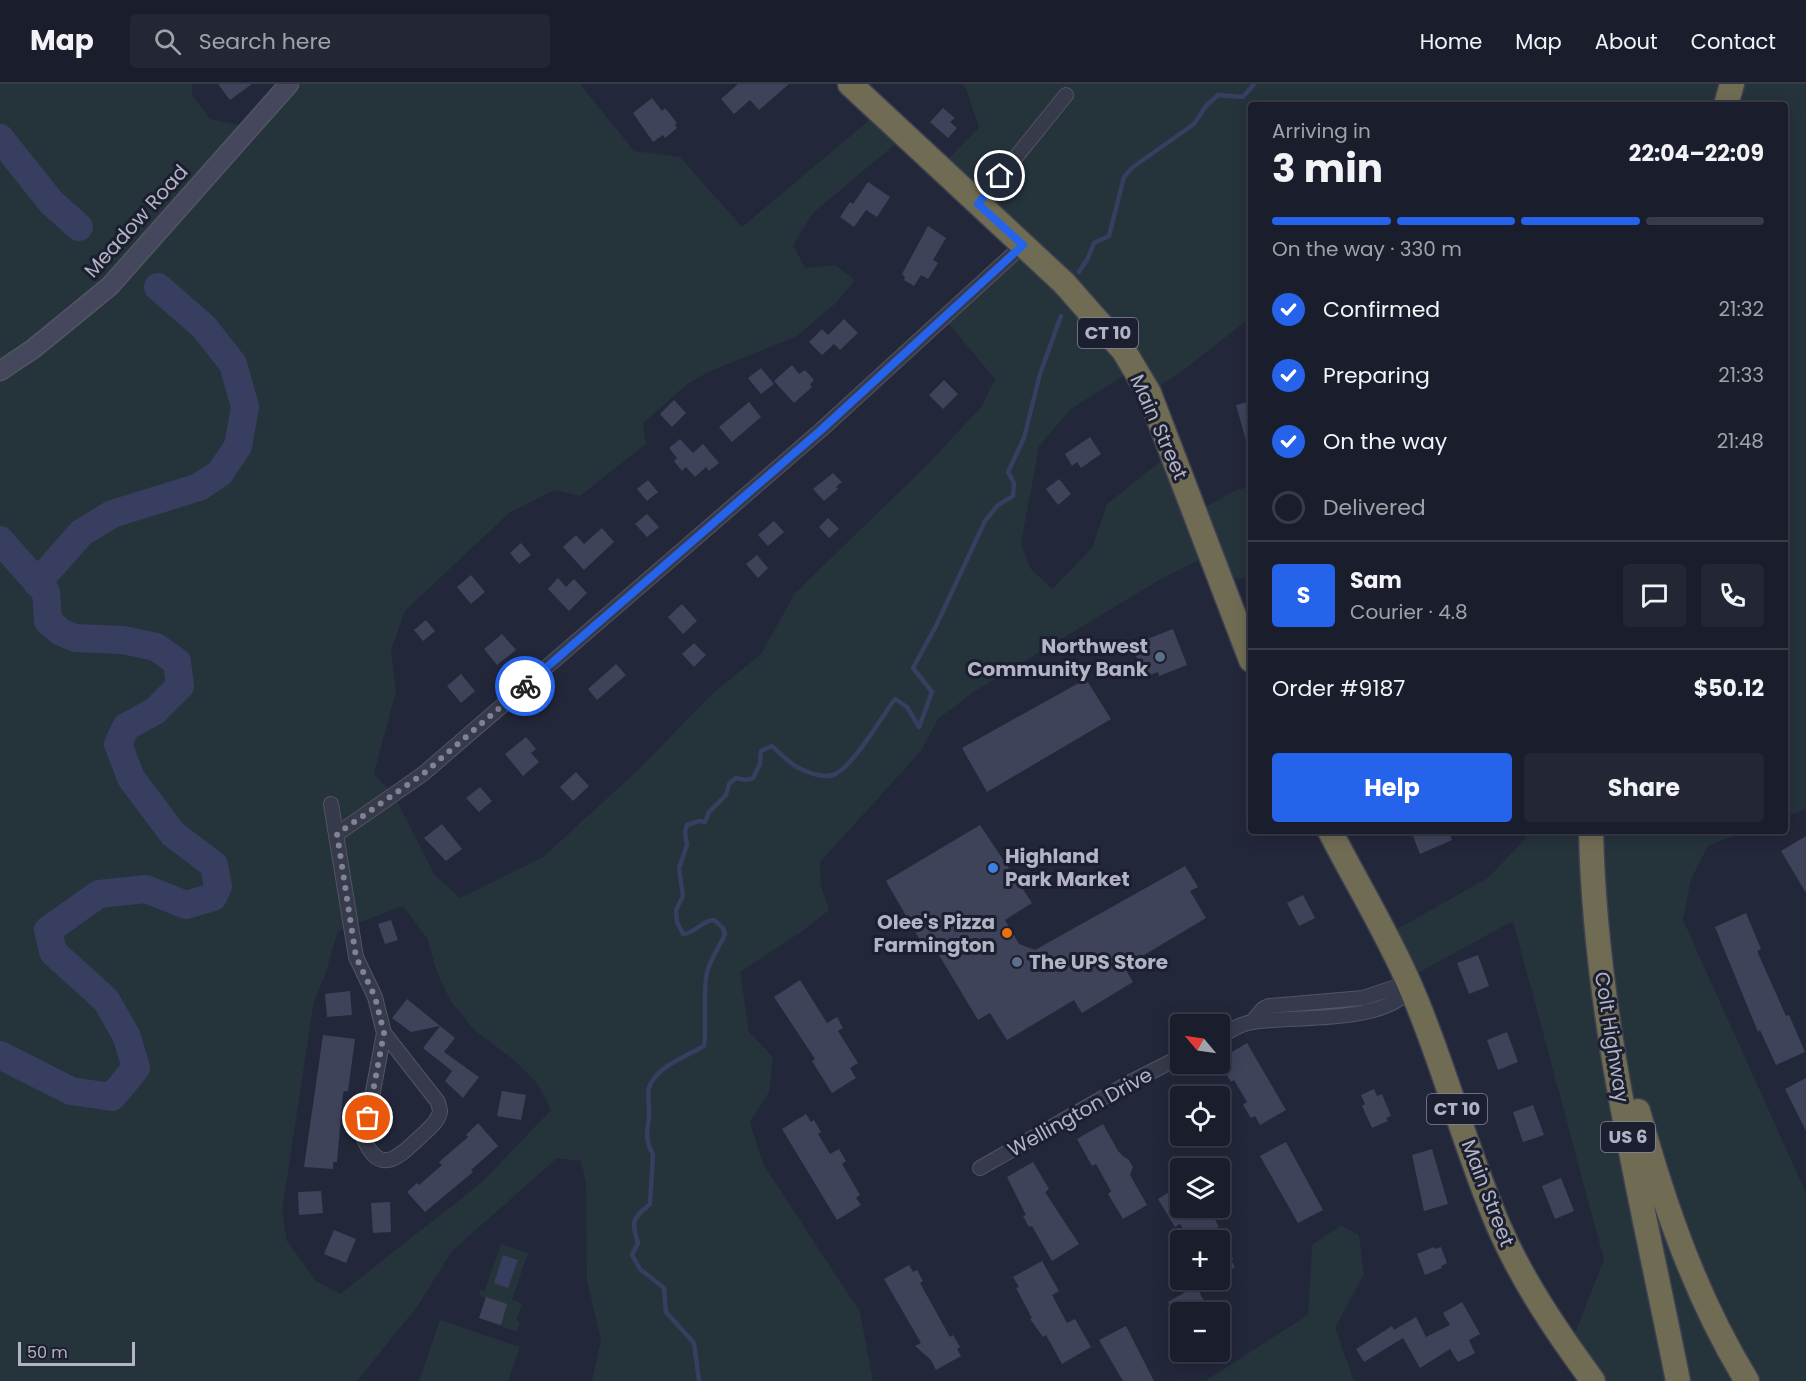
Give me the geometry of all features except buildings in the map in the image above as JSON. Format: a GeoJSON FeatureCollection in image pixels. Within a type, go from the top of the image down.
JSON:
{"type":"FeatureCollection","features":[{"type":"Feature","properties":{"kind":"highway","name":"Main Street"},"geometry":{"type":"LineString","coordinates":[[849,84],[1090,310],[1124,351],[1149,393],[1248,652]]}},
{"type":"Feature","properties":{"kind":"highway"},"geometry":{"type":"LineString","coordinates":[[1727,102],[1732,84]]}},
{"type":"Feature","properties":{"kind":"highway","name":"Main Street"},"geometry":{"type":"LineString","coordinates":[[1332,834],[1386,933],[1411,988],[1445,1074],[1499,1227],[1540,1306],[1593,1381]]}},
{"type":"Feature","properties":{"kind":"highway","name":"Colt Highway"},"geometry":{"type":"LineString","coordinates":[[1591,834],[1594,891],[1609,1035],[1678,1381]]}},
{"type":"Feature","properties":{"kind":"highway"},"geometry":{"type":"LineString","coordinates":[[1594,891],[1627,1065],[1660,1188],[1698,1285],[1722,1336],[1747,1381]]}},
{"type":"Feature","properties":{"kind":"street","name":"Meadow Road"},"geometry":{"type":"LineString","coordinates":[[0,371],[33,349],[111,286],[289,84]]}},
{"type":"Feature","properties":{"kind":"street"},"geometry":{"type":"LineString","coordinates":[[978,204],[1066,95]]}},
{"type":"Feature","properties":{"kind":"street"},"geometry":{"type":"LineString","coordinates":[[337,834],[441,759],[812,438],[1023,245]]}},
{"type":"Feature","properties":{"kind":"street"},"geometry":{"type":"LineString","coordinates":[[331,804],[356,957],[375,997],[384,1033],[364,1139],[369,1151],[377,1158],[389,1160],[400,1157],[435,1122],[440,1112],[438,1102],[427,1086],[384,1033]]}},
{"type":"Feature","properties":{"kind":"street"},"geometry":{"type":"LineString","coordinates":[[1230,1032],[1252,1022],[1342,1015],[1393,1004],[1404,997],[1411,988]]}},
{"type":"Feature","properties":{"kind":"street","name":"Wellington Drive"},"geometry":{"type":"LineString","coordinates":[[980,1168],[1170,1062]]}},
{"type":"Feature","properties":{"kind":"shaded area"},"geometry":{"type":"Polygon","coordinates":[[[0,84],[192,84],[192,95],[210,119],[251,127],[289,84],[580,84],[634,151],[680,157],[742,227],[879,112],[905,136],[813,213],[793,245],[805,268],[836,265],[855,280],[836,303],[797,336],[708,372],[686,385],[643,423],[646,444],[580,496],[554,490],[509,513],[405,611],[391,650],[396,691],[374,774],[394,795],[434,874],[460,898],[543,857],[638,770],[712,694],[761,654],[795,593],[927,465],[982,406],[995,379],[943,317],[1022,245],[939,168],[979,128],[966,89],[962,84],[1806,84],[1806,809],[1788,816],[1788,102],[1248,102],[1248,319],[1185,369],[1149,393],[1134,369],[1071,409],[1039,446],[1021,544],[1031,569],[1052,589],[1092,548],[1107,504],[1172,452],[1196,513],[1234,491],[1248,487],[1248,578],[1219,579],[1199,560],[1161,579],[972,693],[938,719],[921,751],[820,862],[821,886],[829,910],[804,930],[740,972],[749,1032],[773,1057],[769,1092],[750,1122],[763,1164],[860,1312],[873,1381],[592,1381],[601,1340],[587,1280],[586,1183],[581,1161],[557,1158],[452,1251],[419,1304],[357,1381],[0,1381],[0,84]],[[403,906],[338,931],[325,975],[314,1001],[282,1211],[287,1241],[316,1281],[340,1294],[482,1182],[551,1110],[537,1083],[513,1059],[475,1031],[450,1000],[437,972],[427,938],[403,906]]]}},
{"type":"Feature","properties":{"kind":"shaded area"},"geometry":{"type":"Polygon","coordinates":[[[1526,834],[1739,834],[1708,846],[1691,879],[1683,920],[1806,1193],[1806,1381],[1593,1381],[1569,1348],[1604,1260],[1513,921],[1407,979],[1387,935],[1489,877],[1525,839],[1526,834]]]}},
{"type":"Feature","properties":{"kind":"shaded area"},"geometry":{"type":"Polygon","coordinates":[[[1341,1225],[1359,1235],[1364,1274],[1335,1328],[1354,1381],[1205,1381],[1308,1315],[1312,1245],[1341,1225]]]}},
{"type":"Feature","properties":{"kind":"shaded area"},"geometry":{"type":"Polygon","coordinates":[[[501,1244],[528,1253],[512,1300],[522,1304],[516,1320],[520,1322],[517,1332],[479,1318],[486,1298],[479,1295],[480,1290],[484,1292],[501,1244]]]}},
{"type":"Feature","properties":{"kind":"shaded area"},"geometry":{"type":"Polygon","coordinates":[[[440,1320],[520,1347],[508,1381],[419,1381],[440,1320]]]}},
{"type":"Feature","properties":{"kind":"water"},"geometry":{"type":"Polygon","coordinates":[[[503,1255],[518,1260],[508,1288],[494,1283],[503,1255]]]}},
{"type":"Feature","properties":{"kind":"waterway"},"geometry":{"type":"LineString","coordinates":[[1079,272],[1094,243],[1109,236],[1124,177],[1133,167],[1194,124],[1206,106],[1218,95],[1243,97],[1254,84]]}},
{"type":"Feature","properties":{"kind":"waterway"},"geometry":{"type":"LineString","coordinates":[[0,138],[51,202],[79,227]]}},
{"type":"Feature","properties":{"kind":"waterway"},"geometry":{"type":"LineString","coordinates":[[37,583],[81,533],[112,514],[199,487],[220,473],[238,446],[245,407],[233,364],[204,327],[158,287]]}},
{"type":"Feature","properties":{"kind":"waterway"},"geometry":{"type":"LineString","coordinates":[[699,1381],[694,1343],[666,1312],[664,1288],[640,1269],[632,1255],[638,1243],[634,1230],[636,1217],[650,1204],[653,1154],[647,1136],[649,1088],[653,1080],[665,1068],[704,1046],[706,976],[725,934],[723,928],[714,920],[683,934],[677,922],[676,910],[683,896],[679,868],[687,845],[685,832],[687,825],[699,821],[705,822],[709,812],[726,795],[729,784],[736,778],[746,780],[753,778],[760,764],[761,751],[772,746],[790,763],[801,769],[829,776],[841,771],[849,763],[895,699],[907,707],[919,727],[932,692],[913,668],[936,626],[985,521],[998,505],[1013,496],[1014,483],[1008,472],[1024,438],[1040,374],[1061,316]]}},
{"type":"Feature","properties":{"kind":"waterway"},"geometry":{"type":"LineString","coordinates":[[0,540],[46,592],[48,621],[61,632],[75,638],[123,640],[156,647],[177,662],[180,686],[155,711],[126,727],[118,744],[131,778],[173,834],[214,865],[218,886],[213,897],[186,905],[146,889],[99,894],[48,930],[53,952],[106,1000],[127,1037],[136,1068],[112,1097],[71,1091],[0,1055]]}},
{"type":"Feature","properties":{"kind":"way so far"},"geometry":{"type":"LineString","coordinates":[[368,1118],[384,1033],[375,997],[356,957],[337,834],[423,774],[525,686]]}},
{"type":"Feature","properties":{"kind":"place","name":"Northwest Community Bank"},"geometry":{"type":"Point","coordinates":[1160,657]}},
{"type":"Feature","properties":{"kind":"place","name":"Highland Park Market"},"geometry":{"type":"Point","coordinates":[993,868]}},
{"type":"Feature","properties":{"kind":"place","name":"Olee's Pizza Farmington"},"geometry":{"type":"Point","coordinates":[1007,933]}},
{"type":"Feature","properties":{"kind":"place","name":"The UPS Store"},"geometry":{"type":"Point","coordinates":[1017,962]}},
{"type":"Feature","properties":{"kind":"route"},"geometry":{"type":"LineString","coordinates":[[525,686],[821,430],[1023,245],[978,204],[1000,176]]}}]}
